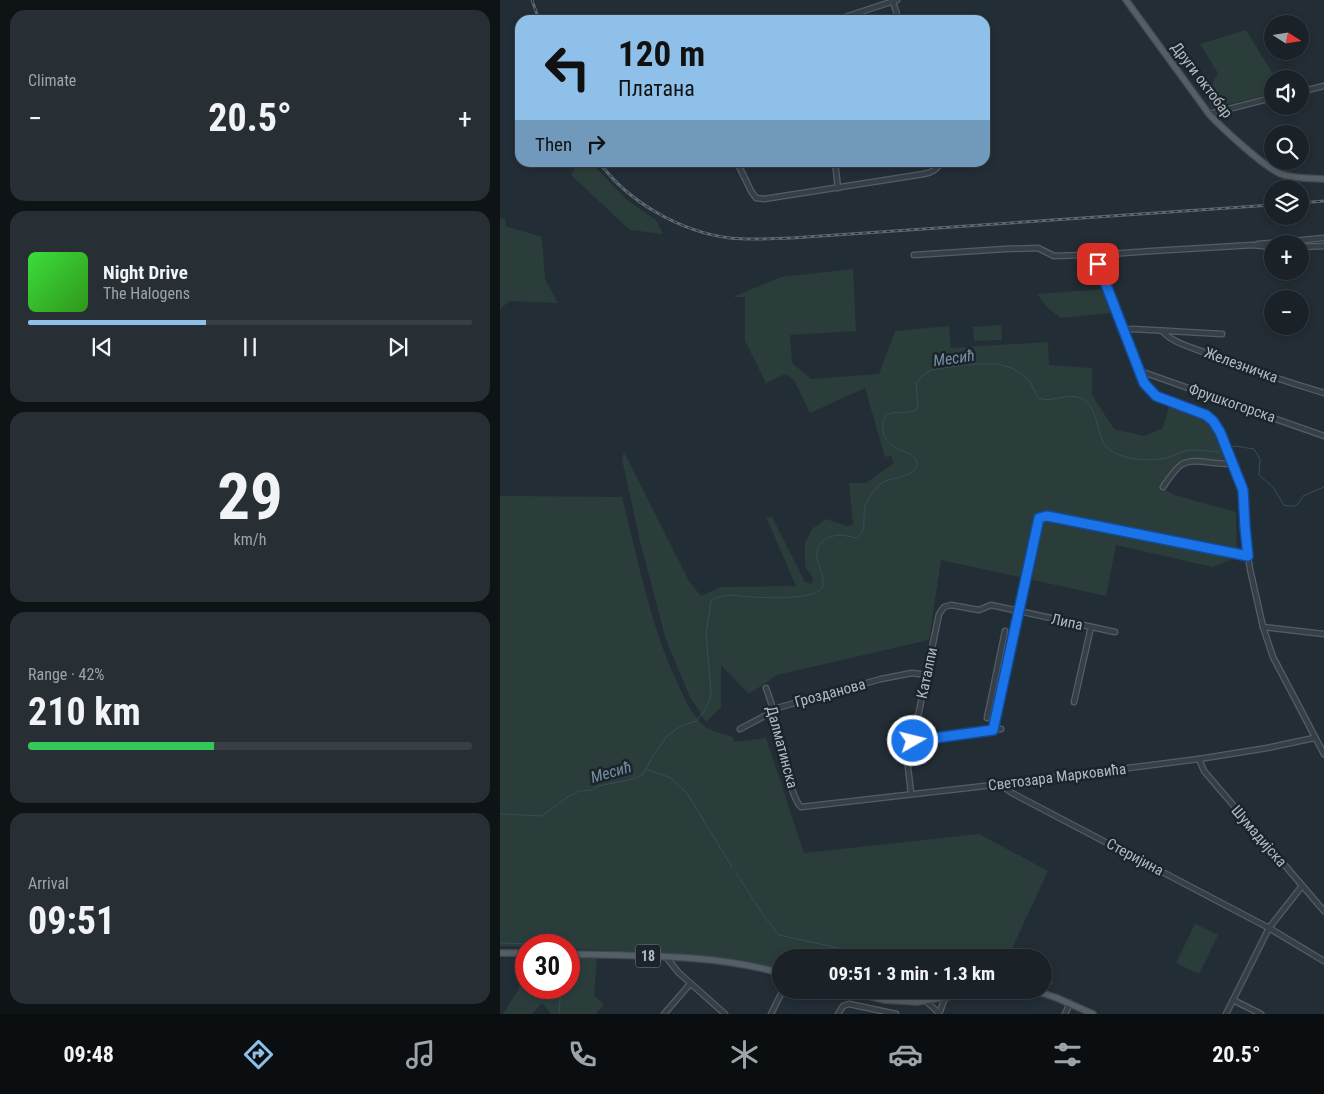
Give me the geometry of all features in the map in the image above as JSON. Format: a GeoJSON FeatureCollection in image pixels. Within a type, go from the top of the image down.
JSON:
{"type":"FeatureCollection","features":[{"type":"Feature","properties":{"kind":"main road","name":"Други октобар"},"geometry":{"type":"LineString","coordinates":[[1126,0],[1219,125],[1273,170],[1289,176],[1324,179]]}},
{"type":"Feature","properties":{"kind":"main road"},"geometry":{"type":"LineString","coordinates":[[500,952],[515,953]]}},
{"type":"Feature","properties":{"kind":"main road","name":"18"},"geometry":{"type":"LineString","coordinates":[[580,954],[716,960],[772,971]]}},
{"type":"Feature","properties":{"kind":"main road"},"geometry":{"type":"LineString","coordinates":[[1052,997],[1093,1014]]}},
{"type":"Feature","properties":{"kind":"main road"},"geometry":{"type":"LineString","coordinates":[[881,999],[927,1002],[940,999]]}},
{"type":"Feature","properties":{"kind":"street"},"geometry":{"type":"LineString","coordinates":[[852,15],[895,1],[898,15]]}},
{"type":"Feature","properties":{"kind":"street"},"geometry":{"type":"LineString","coordinates":[[1309,90],[1324,86]]}},
{"type":"Feature","properties":{"kind":"street"},"geometry":{"type":"LineString","coordinates":[[1209,114],[1264,100]]}},
{"type":"Feature","properties":{"kind":"street"},"geometry":{"type":"LineString","coordinates":[[739,167],[756,198],[764,199],[934,172],[939,167]]}},
{"type":"Feature","properties":{"kind":"street"},"geometry":{"type":"LineString","coordinates":[[836,167],[838,188]]}},
{"type":"Feature","properties":{"kind":"street"},"geometry":{"type":"LineString","coordinates":[[1309,239],[1324,238]]}},
{"type":"Feature","properties":{"kind":"street"},"geometry":{"type":"LineString","coordinates":[[914,256],[1005,248],[1038,248],[1054,256],[1083,255],[1100,257],[1110,254],[1264,244]]}},
{"type":"Feature","properties":{"kind":"street"},"geometry":{"type":"LineString","coordinates":[[1253,245],[1264,246]]}},
{"type":"Feature","properties":{"kind":"street"},"geometry":{"type":"LineString","coordinates":[[1309,247],[1324,246]]}},
{"type":"Feature","properties":{"kind":"street"},"geometry":{"type":"LineString","coordinates":[[1100,257],[1099,268],[1144,383],[1156,396],[1206,415],[1213,421],[1225,441],[1243,490],[1248,556],[1263,627],[1272,657],[1324,754]]}},
{"type":"Feature","properties":{"kind":"street"},"geometry":{"type":"LineString","coordinates":[[1124,330],[1222,334]]}},
{"type":"Feature","properties":{"kind":"street","name":"Железничка"},"geometry":{"type":"LineString","coordinates":[[1162,331],[1167,336],[1184,344],[1260,374],[1324,393]]}},
{"type":"Feature","properties":{"kind":"street","name":"Фрушкогорска"},"geometry":{"type":"LineString","coordinates":[[1140,371],[1324,436]]}},
{"type":"Feature","properties":{"kind":"street"},"geometry":{"type":"LineString","coordinates":[[1163,487],[1181,465],[1203,462],[1221,465],[1234,463]]}},
{"type":"Feature","properties":{"kind":"street"},"geometry":{"type":"LineString","coordinates":[[993,730],[1039,518],[1047,516],[1248,556]]}},
{"type":"Feature","properties":{"kind":"street","name":"Липа"},"geometry":{"type":"LineString","coordinates":[[942,609],[951,605],[979,610],[989,605],[1115,632]]}},
{"type":"Feature","properties":{"kind":"street","name":"Каталпи"},"geometry":{"type":"LineString","coordinates":[[911,794],[905,755],[906,748],[913,741],[939,614],[942,609]]}},
{"type":"Feature","properties":{"kind":"street"},"geometry":{"type":"LineString","coordinates":[[1074,702],[1091,627]]}},
{"type":"Feature","properties":{"kind":"street"},"geometry":{"type":"LineString","coordinates":[[1263,627],[1324,634]]}},
{"type":"Feature","properties":{"kind":"street"},"geometry":{"type":"LineString","coordinates":[[987,718],[1005,632]]}},
{"type":"Feature","properties":{"kind":"street","name":"Грозданова"},"geometry":{"type":"LineString","coordinates":[[740,729],[777,708],[881,679],[912,673],[926,675]]}},
{"type":"Feature","properties":{"kind":"street","name":"Далматинска"},"geometry":{"type":"LineString","coordinates":[[766,688],[787,772],[800,806]]}},
{"type":"Feature","properties":{"kind":"street"},"geometry":{"type":"LineString","coordinates":[[993,690],[1001,692]]}},
{"type":"Feature","properties":{"kind":"street"},"geometry":{"type":"LineString","coordinates":[[913,741],[1000,729]]}},
{"type":"Feature","properties":{"kind":"street","name":"Светозара Марковића"},"geometry":{"type":"LineString","coordinates":[[800,806],[1002,784],[1199,759],[1314,738]]}},
{"type":"Feature","properties":{"kind":"street","name":"Шумадијска"},"geometry":{"type":"LineString","coordinates":[[1199,759],[1204,772],[1324,910]]}},
{"type":"Feature","properties":{"kind":"street","name":"Стеријина"},"geometry":{"type":"LineString","coordinates":[[1002,784],[1012,793],[1269,928],[1324,960]]}},
{"type":"Feature","properties":{"kind":"street"},"geometry":{"type":"LineString","coordinates":[[1226,1014],[1269,928],[1302,886]]}},
{"type":"Feature","properties":{"kind":"street"},"geometry":{"type":"LineString","coordinates":[[666,957],[690,984],[726,1014]]}},
{"type":"Feature","properties":{"kind":"street"},"geometry":{"type":"LineString","coordinates":[[664,1014],[690,984]]}},
{"type":"Feature","properties":{"kind":"street"},"geometry":{"type":"LineString","coordinates":[[771,1014],[778,999]]}},
{"type":"Feature","properties":{"kind":"street"},"geometry":{"type":"LineString","coordinates":[[927,1002],[939,1014],[945,999]]}},
{"type":"Feature","properties":{"kind":"street"},"geometry":{"type":"LineString","coordinates":[[1233,1000],[1262,1014]]}},
{"type":"Feature","properties":{"kind":"street"},"geometry":{"type":"LineString","coordinates":[[1065,1014],[1070,1003]]}},
{"type":"Feature","properties":{"kind":"street"},"geometry":{"type":"LineString","coordinates":[[838,1014],[846,1005],[896,1014]]}},
{"type":"Feature","properties":{"kind":"green space"},"geometry":{"type":"Polygon","coordinates":[[[1246,30],[1270,70],[1264,70],[1264,96],[1211,108],[1206,95],[1218,73],[1200,44],[1246,30]]]}},
{"type":"Feature","properties":{"kind":"green space"},"geometry":{"type":"Polygon","coordinates":[[[575,167],[595,167],[628,201],[656,220],[663,234],[630,230],[571,175],[575,167]]]}},
{"type":"Feature","properties":{"kind":"green space"},"geometry":{"type":"Polygon","coordinates":[[[500,218],[506,220],[505,226],[542,237],[545,279],[558,303],[510,301],[500,309],[500,218]]]}},
{"type":"Feature","properties":{"kind":"green space"},"geometry":{"type":"Polygon","coordinates":[[[853,269],[856,331],[790,335],[792,363],[811,379],[879,374],[895,331],[949,326],[951,348],[1048,342],[1049,365],[1092,368],[1092,395],[1114,429],[1144,436],[1163,428],[1169,406],[1199,414],[1218,437],[1228,460],[1223,463],[1209,460],[1181,462],[1160,486],[1174,495],[1236,512],[1237,557],[1213,567],[1116,545],[1106,596],[941,560],[929,640],[777,675],[749,694],[721,665],[721,707],[706,722],[690,697],[666,640],[640,541],[622,459],[624,452],[689,581],[701,596],[721,587],[796,586],[766,517],[772,517],[805,582],[812,584],[813,578],[805,566],[805,543],[812,529],[826,519],[847,526],[853,525],[849,483],[866,483],[894,463],[891,456],[885,457],[865,388],[810,413],[794,380],[785,374],[766,383],[745,341],[745,297],[733,297],[781,277],[853,269]]]}},
{"type":"Feature","properties":{"kind":"green space"},"geometry":{"type":"Polygon","coordinates":[[[1104,289],[1110,313],[1061,318],[1047,307],[1037,294],[1104,289]]]}},
{"type":"Feature","properties":{"kind":"green space"},"geometry":{"type":"Polygon","coordinates":[[[1001,325],[1002,340],[974,341],[973,327],[1001,325]]]}},
{"type":"Feature","properties":{"kind":"green space"},"geometry":{"type":"Polygon","coordinates":[[[500,496],[622,497],[652,616],[668,662],[685,700],[702,724],[712,730],[733,737],[734,742],[766,738],[804,853],[979,834],[1048,871],[1012,949],[772,949],[772,968],[702,957],[649,952],[580,949],[580,934],[515,934],[515,947],[500,946],[500,496]]]}},
{"type":"Feature","properties":{"kind":"green space"},"geometry":{"type":"Polygon","coordinates":[[[1195,924],[1218,935],[1199,974],[1176,963],[1195,924]]]}},
{"type":"Feature","properties":{"kind":"green space"},"geometry":{"type":"Polygon","coordinates":[[[580,958],[597,958],[594,996],[604,1004],[596,1014],[551,1014],[542,1003],[532,1014],[503,1014],[515,995],[515,999],[580,999],[580,958]]]}},
{"type":"Feature","properties":{"kind":"waterway","name":"Месић"},"geometry":{"type":"LineString","coordinates":[[500,814],[542,816],[579,791],[592,790],[599,786],[633,779],[642,775],[667,736],[681,726],[696,721],[710,700],[706,634],[711,601],[721,596],[731,595],[767,598],[795,597],[820,590],[823,578],[817,553],[821,543],[838,535],[857,538],[864,527],[864,510],[869,497],[880,484],[908,474],[916,467],[917,462],[915,458],[889,443],[885,437],[883,422],[888,414],[916,410],[918,404],[916,383],[931,370],[970,364],[998,364],[1012,368],[1029,380],[1038,398],[1049,400],[1072,396],[1083,399],[1088,403],[1094,414],[1104,444],[1116,454],[1124,457],[1151,460],[1166,458],[1188,450],[1218,452],[1221,448],[1235,446],[1254,449],[1260,459],[1259,475],[1273,487],[1284,505],[1296,505],[1303,496],[1324,487]]}},
{"type":"Feature","properties":{"kind":"waterway"},"geometry":{"type":"LineString","coordinates":[[646,769],[671,778],[687,793],[732,867]]}},
{"type":"Feature","properties":{"kind":"waterway"},"geometry":{"type":"LineString","coordinates":[[736,873],[779,935],[843,949]]}},
{"type":"Feature","properties":{"kind":"waterway"},"geometry":{"type":"LineString","coordinates":[[500,943],[515,943]]}},
{"type":"Feature","properties":{"kind":"waterway"},"geometry":{"type":"LineString","coordinates":[[559,1014],[560,999]]}},
{"type":"Feature","properties":{"kind":"railway"},"geometry":{"type":"LineString","coordinates":[[532,0],[537,15]]}},
{"type":"Feature","properties":{"kind":"railway"},"geometry":{"type":"LineString","coordinates":[[603,167],[625,190],[657,213],[675,222],[711,235],[738,239],[792,238],[1264,206]]}},
{"type":"Feature","properties":{"kind":"railway"},"geometry":{"type":"LineString","coordinates":[[1309,202],[1324,201]]}},
{"type":"Feature","properties":{"kind":"route"},"geometry":{"type":"LineString","coordinates":[[913,741],[993,730],[1039,518],[1047,516],[1239,556],[1248,556],[1243,490],[1225,441],[1213,421],[1206,415],[1156,396],[1144,383],[1098,264]]}}]}
